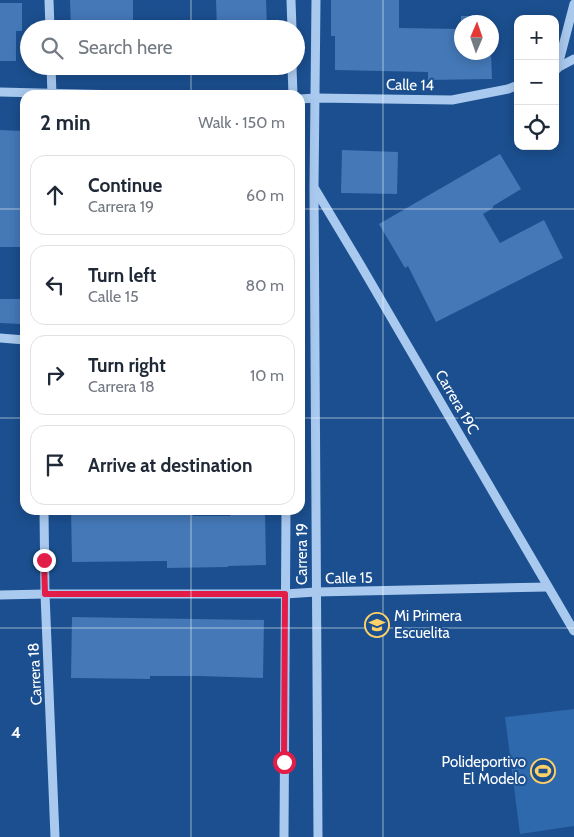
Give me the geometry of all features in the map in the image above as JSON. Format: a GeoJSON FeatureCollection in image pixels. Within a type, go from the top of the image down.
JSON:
{"type":"FeatureCollection","features":[{"type":"Feature","properties":{"kind":"street"},"geometry":{"type":"LineString","coordinates":[[49,0],[50,20]]}},
{"type":"Feature","properties":{"kind":"street"},"geometry":{"type":"LineString","coordinates":[[291,0],[292,20]]}},
{"type":"Feature","properties":{"kind":"street","name":"Carrera 19"},"geometry":{"type":"LineString","coordinates":[[316,0],[314,188],[318,837]]}},
{"type":"Feature","properties":{"kind":"street"},"geometry":{"type":"LineString","coordinates":[[558,60],[574,4]]}},
{"type":"Feature","properties":{"kind":"street"},"geometry":{"type":"LineString","coordinates":[[559,67],[574,58]]}},
{"type":"Feature","properties":{"kind":"street"},"geometry":{"type":"LineString","coordinates":[[51,75],[52,90]]}},
{"type":"Feature","properties":{"kind":"street"},"geometry":{"type":"LineString","coordinates":[[292,75],[293,90]]}},
{"type":"Feature","properties":{"kind":"street","name":"Calle 14"},"geometry":{"type":"LineString","coordinates":[[305,99],[452,100],[514,87]]}},
{"type":"Feature","properties":{"kind":"street"},"geometry":{"type":"LineString","coordinates":[[0,92],[20,93]]}},
{"type":"Feature","properties":{"kind":"street","name":"Carrera 19C"},"geometry":{"type":"LineString","coordinates":[[314,188],[574,631]]}},
{"type":"Feature","properties":{"kind":"street"},"geometry":{"type":"LineString","coordinates":[[0,338],[20,340]]}},
{"type":"Feature","properties":{"kind":"street","name":"Carrera 18"},"geometry":{"type":"LineString","coordinates":[[44,515],[45,594],[56,837]]}},
{"type":"Feature","properties":{"kind":"street","name":"Carrera 19"},"geometry":{"type":"LineString","coordinates":[[284,837],[286,515]]}},
{"type":"Feature","properties":{"kind":"street","name":"Calle 15"},"geometry":{"type":"LineString","coordinates":[[0,595],[285,594],[548,587]]}},
{"type":"Feature","properties":{"kind":"shaded area","name":"Polideportivo El Modelo"},"geometry":{"type":"Polygon","coordinates":[[[574,709],[574,826],[520,834],[505,717],[574,709]]]}},
{"type":"Feature","properties":{"kind":"building"},"geometry":{"type":"Polygon","coordinates":[[[70,0],[133,0],[133,20],[71,20],[70,0]]]}},
{"type":"Feature","properties":{"kind":"building"},"geometry":{"type":"Polygon","coordinates":[[[216,0],[266,0],[267,20],[217,20],[216,0]]]}},
{"type":"Feature","properties":{"kind":"building"},"geometry":{"type":"Polygon","coordinates":[[[331,0],[399,0],[399,28],[454,29],[454,60],[491,60],[492,79],[428,80],[428,72],[335,70],[335,36],[331,36],[331,0]]]}},
{"type":"Feature","properties":{"kind":"building"},"geometry":{"type":"Polygon","coordinates":[[[0,3],[22,3],[20,31],[16,31],[16,61],[0,61],[0,3]]]}},
{"type":"Feature","properties":{"kind":"building"},"geometry":{"type":"Polygon","coordinates":[[[0,130],[20,131],[20,247],[0,247],[0,130]]]}},
{"type":"Feature","properties":{"kind":"building"},"geometry":{"type":"Polygon","coordinates":[[[342,150],[398,152],[397,194],[341,193],[342,150]]]}},
{"type":"Feature","properties":{"kind":"building"},"geometry":{"type":"Polygon","coordinates":[[[500,154],[521,189],[483,214],[500,243],[544,220],[563,258],[436,322],[408,266],[405,268],[379,224],[500,154]]]}},
{"type":"Feature","properties":{"kind":"building"},"geometry":{"type":"Polygon","coordinates":[[[0,299],[20,299],[20,324],[0,323],[0,299]]]}},
{"type":"Feature","properties":{"kind":"building"},"geometry":{"type":"Polygon","coordinates":[[[71,515],[265,515],[266,565],[167,568],[167,561],[72,562],[71,515]]]}},
{"type":"Feature","properties":{"kind":"building"},"geometry":{"type":"Polygon","coordinates":[[[72,617],[264,620],[263,678],[150,676],[150,679],[71,678],[72,617]]]}},
{"type":"Feature","properties":{"kind":"place","name":"Mi Primera Escuelita"},"geometry":{"type":"Point","coordinates":[377,625]}},
{"type":"Feature","properties":{"kind":"place","name":"Polideportivo El Modelo"},"geometry":{"type":"Point","coordinates":[543,771]}},
{"type":"Feature","properties":{"kind":"route"},"geometry":{"type":"LineString","coordinates":[[44,560],[45,594],[285,594],[284,762]]}}]}
